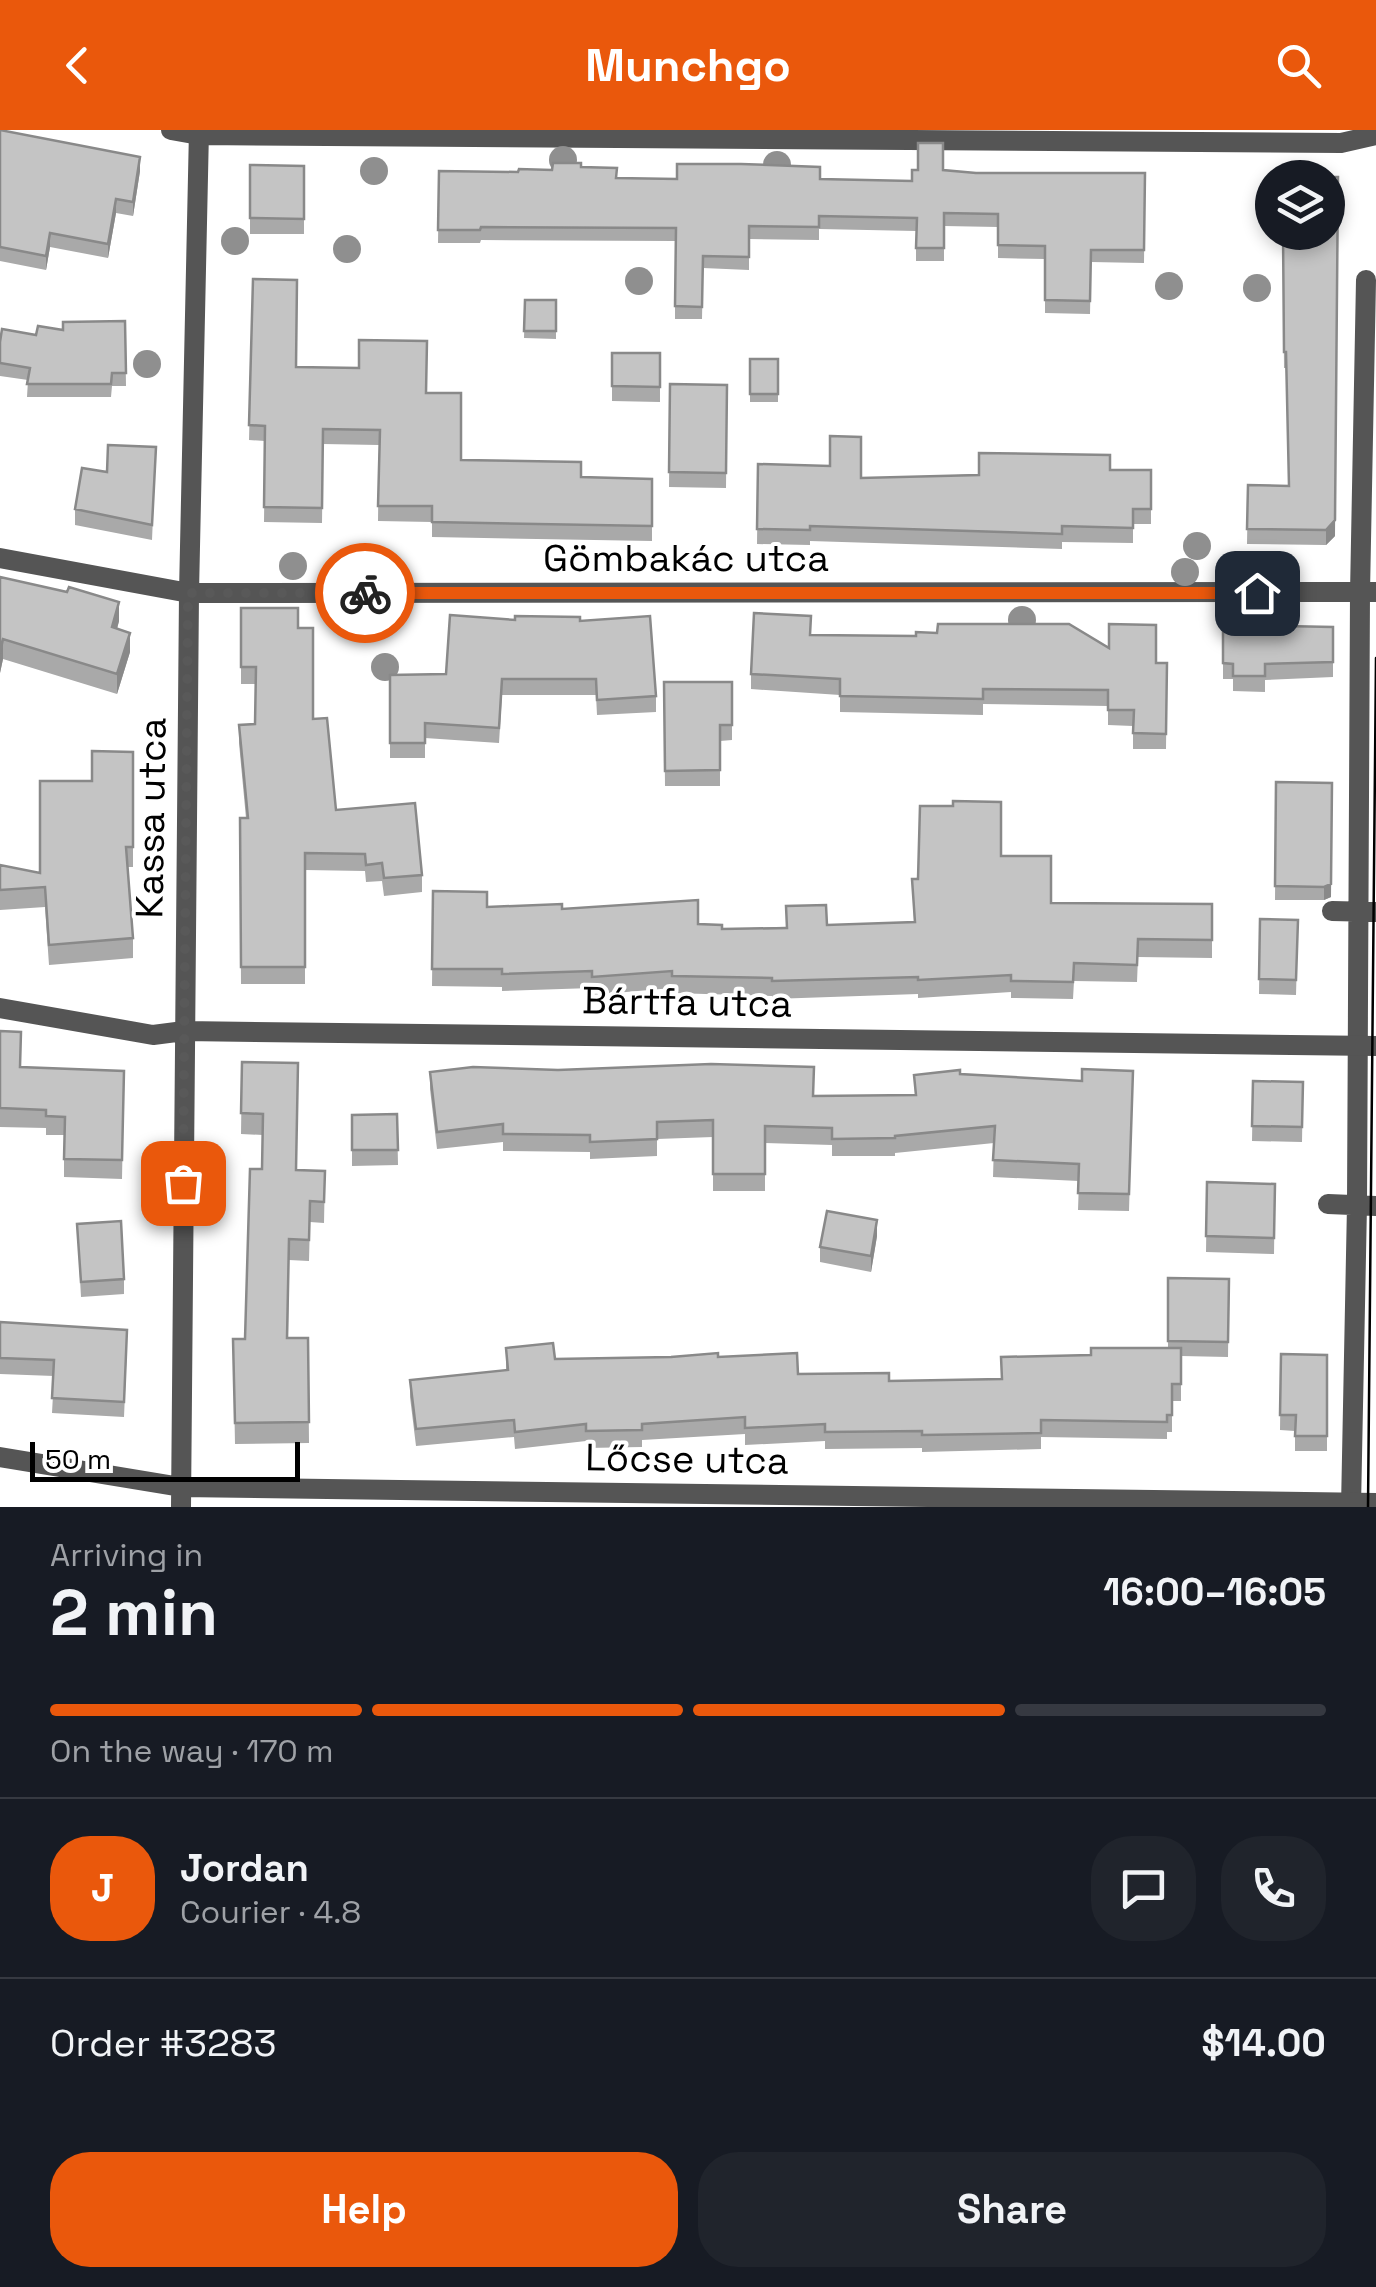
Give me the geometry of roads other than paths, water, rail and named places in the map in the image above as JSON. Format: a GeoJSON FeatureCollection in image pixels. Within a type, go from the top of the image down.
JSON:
{"type":"FeatureCollection","features":[{"type":"Feature","properties":{"kind":"street"},"geometry":{"type":"LineString","coordinates":[[171,130],[1340,144],[1353,135],[1376,136]]}},
{"type":"Feature","properties":{"kind":"street","name":"Kassa utca"},"geometry":{"type":"LineString","coordinates":[[181,1497],[188,593],[199,133]]}},
{"type":"Feature","properties":{"kind":"street"},"geometry":{"type":"LineString","coordinates":[[1351,1505],[1367,1205],[1366,280]]}},
{"type":"Feature","properties":{"kind":"street","name":"Gömbakác utca"},"geometry":{"type":"LineString","coordinates":[[0,558],[188,593],[1368,592]]}},
{"type":"Feature","properties":{"kind":"street"},"geometry":{"type":"LineString","coordinates":[[1332,911],[1368,912]]}},
{"type":"Feature","properties":{"kind":"street","name":"Bártfa utca"},"geometry":{"type":"LineString","coordinates":[[0,1008],[153,1035],[184,1030],[1368,1046]]}},
{"type":"Feature","properties":{"kind":"street"},"geometry":{"type":"LineString","coordinates":[[1328,1204],[1367,1205]]}},
{"type":"Feature","properties":{"kind":"street","name":"Lőcse utca"},"geometry":{"type":"LineString","coordinates":[[0,1457],[181,1497],[1376,1503]]}},
{"type":"Feature","properties":{"kind":"tram line"},"geometry":{"type":"LineString","coordinates":[[1368,1507],[1376,658]]}}]}
